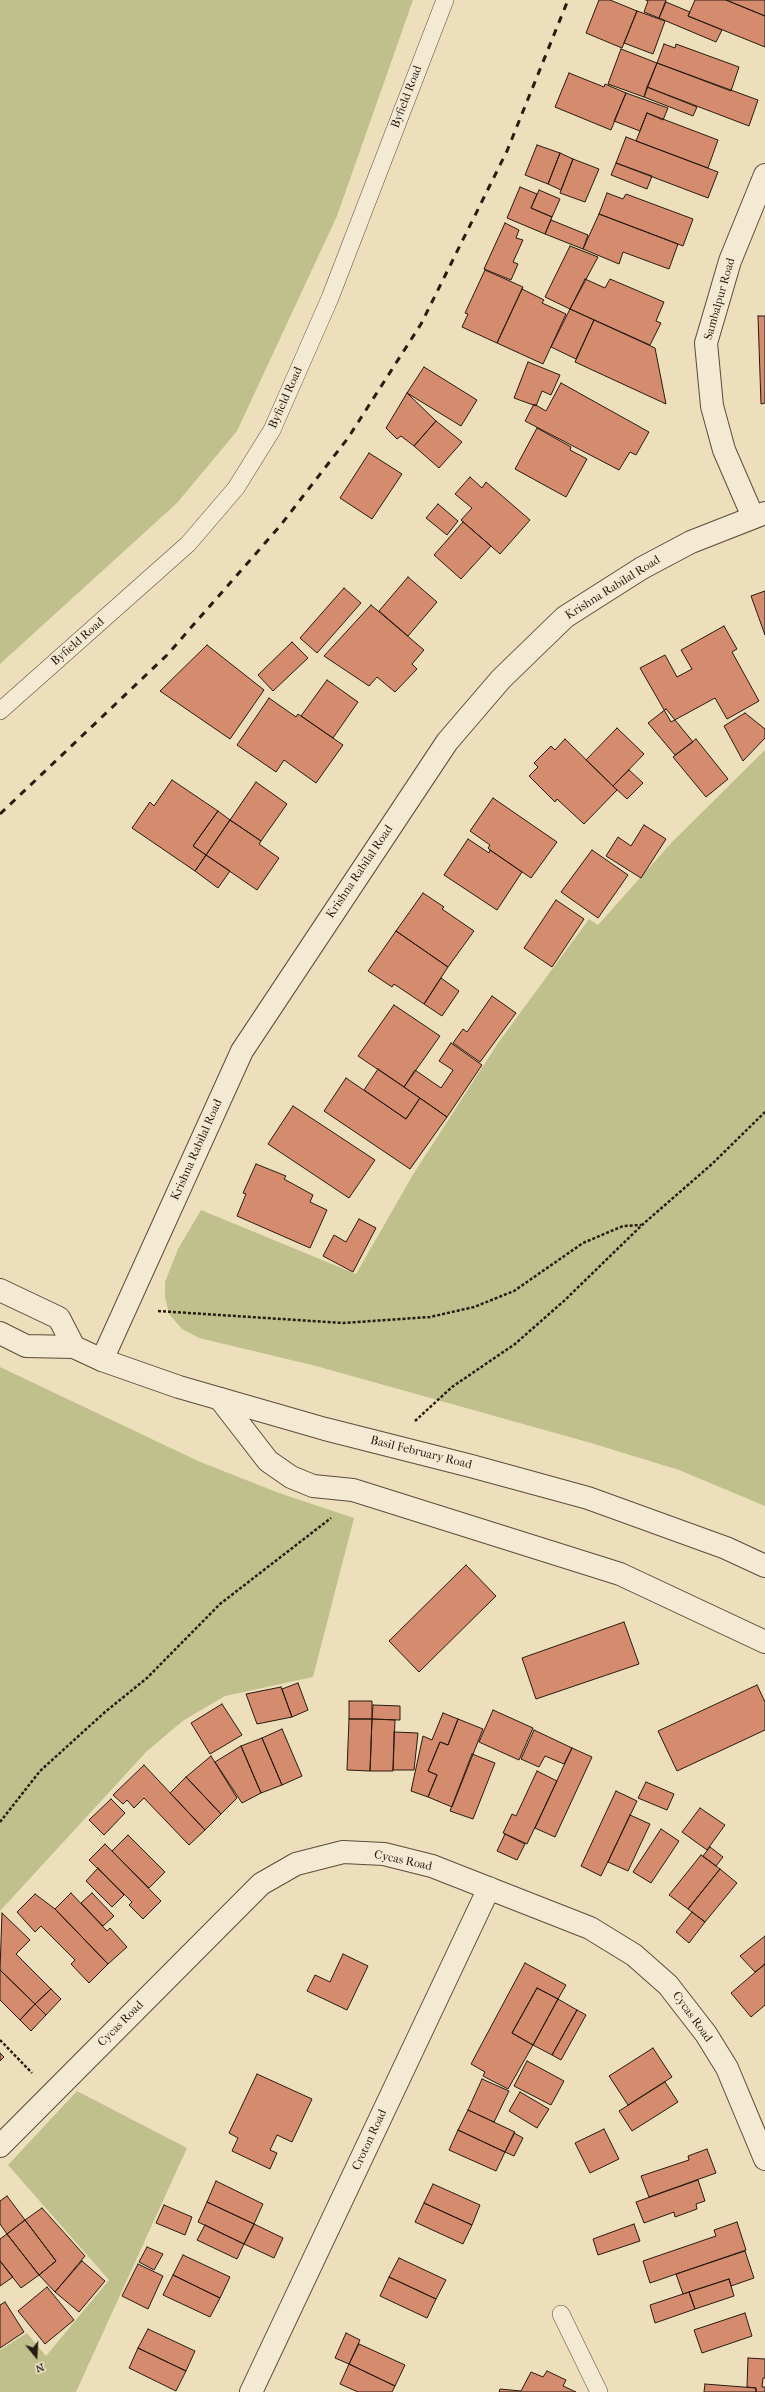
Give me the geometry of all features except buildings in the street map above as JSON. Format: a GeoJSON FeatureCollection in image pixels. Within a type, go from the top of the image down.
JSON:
{"type":"FeatureCollection","features":[{"type":"Feature","properties":{"kind":"street","name":"Sambalpur Road"},"geometry":{"type":"LineString","coordinates":[[759,515],[724,450],[712,406],[706,343],[730,261],[765,175]]}},
{"type":"Feature","properties":{"kind":"street","name":"Krishna Rabilal Road"},"geometry":{"type":"LineString","coordinates":[[102,1360],[242,1051],[447,742],[501,679],[565,618],[642,568],[692,542],[759,515]]}},
{"type":"Feature","properties":{"kind":"street"},"geometry":{"type":"LineString","coordinates":[[0,1290],[59,1318],[74,1347]]}},
{"type":"Feature","properties":{"kind":"street","name":"Basil February Road"},"geometry":{"type":"LineString","coordinates":[[0,1333],[26,1346],[74,1347],[102,1360],[220,1399],[324,1429],[471,1466],[588,1498],[726,1548],[765,1566]]}},
{"type":"Feature","properties":{"kind":"street"},"geometry":{"type":"LineString","coordinates":[[220,1399],[268,1461],[291,1477],[313,1486],[353,1490],[620,1574],[765,1642]]}},
{"type":"Feature","properties":{"kind":"street","name":"Cycas Road"},"geometry":{"type":"LineString","coordinates":[[0,2146],[261,1884],[296,1864],[343,1852],[384,1854],[432,1866],[590,1928],[634,1955],[668,1985],[706,2034],[727,2068],[765,2159]]}},
{"type":"Feature","properties":{"kind":"street","name":"Croton Road"},"geometry":{"type":"LineString","coordinates":[[251,2392],[488,1888]]}},
{"type":"Feature","properties":{"kind":"lane","name":"Byfield Road"},"geometry":{"type":"LineString","coordinates":[[0,711],[188,544],[236,488],[272,430],[330,298],[445,0]]}},
{"type":"Feature","properties":{"kind":"lane"},"geometry":{"type":"LineString","coordinates":[[561,2314],[599,2392]]}},
{"type":"Feature","properties":{"kind":"path"},"geometry":{"type":"LineString","coordinates":[[126,1308],[343,1323],[430,1317],[474,1308],[514,1291],[583,1243],[623,1226],[642,1225]]}},
{"type":"Feature","properties":{"kind":"path"},"geometry":{"type":"LineString","coordinates":[[0,2040],[52,2093]]}},
{"type":"Feature","properties":{"kind":"green space"},"geometry":{"type":"Polygon","coordinates":[[[0,0],[413,0],[337,216],[237,431],[177,503],[0,664],[0,0]]]}},
{"type":"Feature","properties":{"kind":"green space"},"geometry":{"type":"Polygon","coordinates":[[[765,750],[765,1506],[679,1470],[591,1443],[316,1366],[199,1338],[182,1329],[169,1314],[165,1297],[165,1282],[178,1249],[201,1210],[356,1274],[414,1173],[498,1043],[589,919],[598,925],[673,841],[765,750]]]}},
{"type":"Feature","properties":{"kind":"green space"},"geometry":{"type":"Polygon","coordinates":[[[0,1367],[198,1461],[279,1493],[354,1518],[313,1677],[225,1696],[184,1720],[147,1751],[0,1911],[0,1367]]]}},
{"type":"Feature","properties":{"kind":"green space"},"geometry":{"type":"Polygon","coordinates":[[[77,2091],[187,2148],[76,2392],[0,2392],[0,2350],[27,2333],[46,2356],[109,2280],[8,2165],[77,2091]]]}},
{"type":"Feature","properties":{"kind":"railway"},"geometry":{"type":"LineString","coordinates":[[0,814],[167,655],[280,526],[348,438],[421,324],[507,151],[568,0]]}}]}
